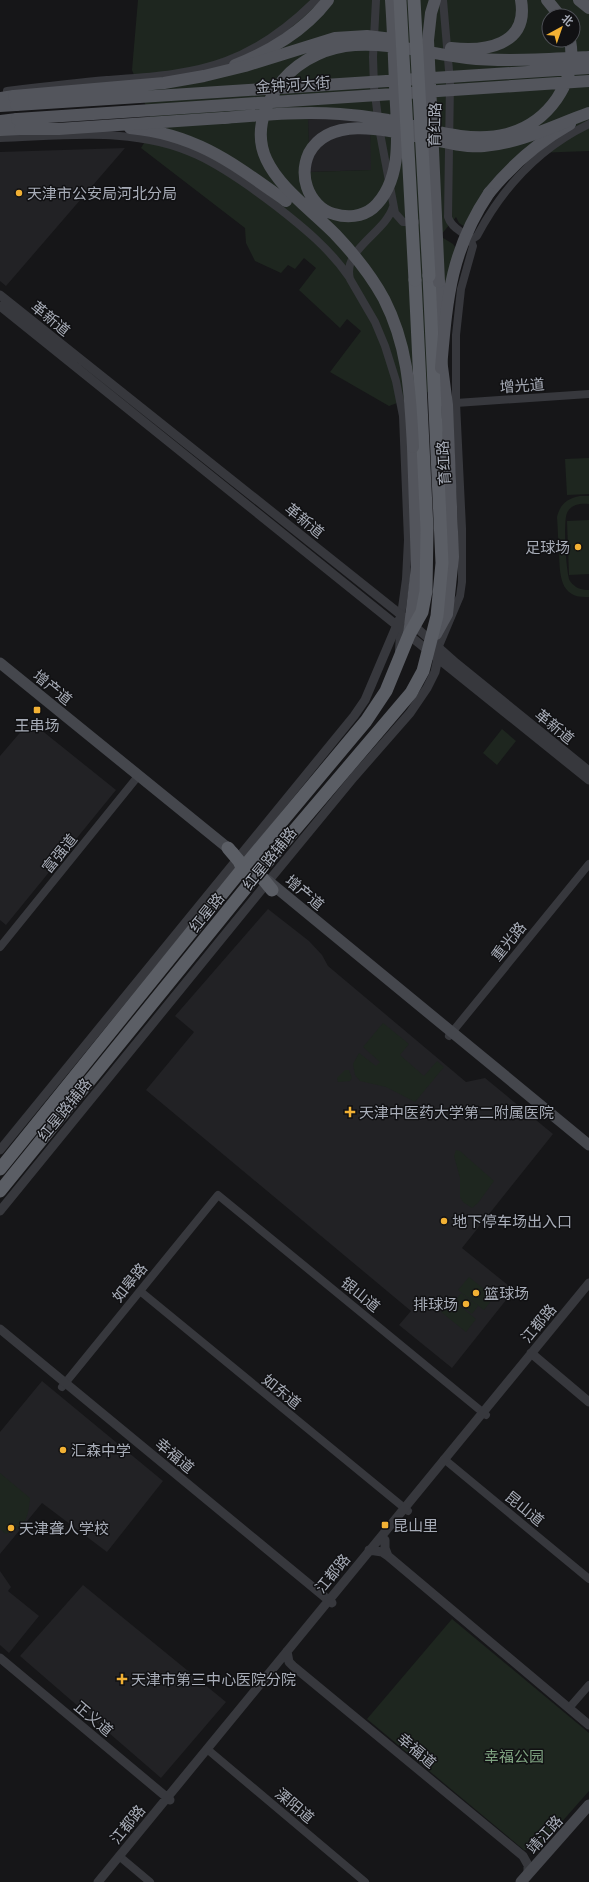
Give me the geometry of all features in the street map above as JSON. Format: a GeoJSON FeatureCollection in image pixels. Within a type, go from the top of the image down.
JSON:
{"type":"FeatureCollection","features":[{"type":"Feature","properties":{"kind":"highway","name":"育红路"},"geometry":{"type":"LineString","coordinates":[[400,0],[411,177],[425,602],[405,625]]}},
{"type":"Feature","properties":{"kind":"highway","name":"育红路"},"geometry":{"type":"LineString","coordinates":[[414,0],[446,528],[434,648]]}},
{"type":"Feature","properties":{"kind":"highway"},"geometry":{"type":"LineString","coordinates":[[255,875],[257,858],[262,846],[370,715],[386,691],[398,662],[405,625]]}},
{"type":"Feature","properties":{"kind":"highway","name":"红星路"},"geometry":{"type":"LineString","coordinates":[[0,1191],[255,875],[411,693],[434,648]]}},
{"type":"Feature","properties":{"kind":"highway"},"geometry":{"type":"LineString","coordinates":[[226,850],[255,875]]}},
{"type":"Feature","properties":{"kind":"highway","name":"红星路"},"geometry":{"type":"LineString","coordinates":[[0,1169],[233,881],[255,875]]}},
{"type":"Feature","properties":{"kind":"main road"},"geometry":{"type":"LineString","coordinates":[[204,76],[244,61],[279,42],[304,24],[328,0]]}},
{"type":"Feature","properties":{"kind":"main road"},"geometry":{"type":"LineString","coordinates":[[392,0],[396,122],[396,130],[396,138],[392,176],[381,199],[365,213],[348,217],[325,211],[310,195],[305,181],[305,163],[316,143],[336,131],[354,128],[374,130],[390,132],[397,133],[404,134],[465,146],[484,147],[512,141],[589,114]]}},
{"type":"Feature","properties":{"kind":"main road"},"geometry":{"type":"LineString","coordinates":[[435,0],[431,13],[428,40],[439,282],[441,368],[447,405],[446,528]]}},
{"type":"Feature","properties":{"kind":"main road"},"geometry":{"type":"LineString","coordinates":[[0,98],[15,101],[164,83],[204,76],[245,66],[320,41],[351,36],[382,37],[459,49],[475,50],[494,47],[506,40],[518,25],[522,12],[521,0]]}},
{"type":"Feature","properties":{"kind":"main road"},"geometry":{"type":"LineString","coordinates":[[547,0],[554,8]]}},
{"type":"Feature","properties":{"kind":"main road"},"geometry":{"type":"LineString","coordinates":[[579,0],[589,8]]}},
{"type":"Feature","properties":{"kind":"main road"},"geometry":{"type":"LineString","coordinates":[[422,529],[408,374],[402,342],[393,318],[375,284],[344,244],[288,191],[272,172],[262,140],[263,120],[270,99],[285,78],[303,62],[323,52],[345,46],[386,46],[467,58],[589,57]]}},
{"type":"Feature","properties":{"kind":"main road"},"geometry":{"type":"LineString","coordinates":[[97,127],[316,113],[363,116],[475,138],[500,136],[524,128],[537,120],[554,104],[569,74],[571,48]]}},
{"type":"Feature","properties":{"kind":"main road","name":"金钟河大街"},"geometry":{"type":"LineString","coordinates":[[0,106],[15,101],[589,68]]}},
{"type":"Feature","properties":{"kind":"main road","name":"金钟河大街"},"geometry":{"type":"LineString","coordinates":[[0,121],[18,124],[589,81]]}},
{"type":"Feature","properties":{"kind":"main road"},"geometry":{"type":"LineString","coordinates":[[441,368],[450,281],[464,236],[476,214],[496,185],[523,157],[553,134],[589,114]]}},
{"type":"Feature","properties":{"kind":"main road"},"geometry":{"type":"LineString","coordinates":[[0,130],[18,124],[144,129],[164,133],[196,143],[236,166],[286,201],[327,235],[361,275],[375,298],[387,323],[404,375],[409,396]]}},
{"type":"Feature","properties":{"kind":"main road","name":"增产道"},"geometry":{"type":"LineString","coordinates":[[0,663],[226,850]]}},
{"type":"Feature","properties":{"kind":"main road","name":"增产道"},"geometry":{"type":"LineString","coordinates":[[0,669],[137,777]]}},
{"type":"Feature","properties":{"kind":"main road","name":"增产道"},"geometry":{"type":"LineString","coordinates":[[255,875],[589,1145]]}},
{"type":"Feature","properties":{"kind":"main road","name":"增产道"},"geometry":{"type":"LineString","coordinates":[[451,1034],[589,1150]]}},
{"type":"Feature","properties":{"kind":"main road","name":"靖江路"},"geometry":{"type":"LineString","coordinates":[[525,1879],[588,1811]]}},
{"type":"Feature","properties":{"kind":"street"},"geometry":{"type":"LineString","coordinates":[[0,92],[138,78],[210,66],[236,57],[268,40],[289,25],[316,0]]}},
{"type":"Feature","properties":{"kind":"street"},"geometry":{"type":"LineString","coordinates":[[376,0],[373,57],[374,86],[380,133],[393,207],[396,216],[403,222]]}},
{"type":"Feature","properties":{"kind":"street","name":"育红路"},"geometry":{"type":"LineString","coordinates":[[443,0],[450,82],[448,214]]}},
{"type":"Feature","properties":{"kind":"street","name":"育红路"},"geometry":{"type":"LineString","coordinates":[[434,648],[460,596],[462,582],[462,528],[456,403],[458,311],[473,241],[502,194],[528,166],[553,145],[589,124]]}},
{"type":"Feature","properties":{"kind":"street"},"geometry":{"type":"LineString","coordinates":[[0,138],[115,135],[162,142],[197,154],[217,165],[287,215],[335,258],[350,279],[375,322],[385,346],[396,381],[403,416],[408,540],[405,625],[434,648]]}},
{"type":"Feature","properties":{"kind":"street"},"geometry":{"type":"LineString","coordinates":[[350,279],[349,268],[352,260],[385,222],[393,207]]}},
{"type":"Feature","properties":{"kind":"street"},"geometry":{"type":"LineString","coordinates":[[440,223],[443,222],[448,214]]}},
{"type":"Feature","properties":{"kind":"street"},"geometry":{"type":"LineString","coordinates":[[448,214],[451,224],[473,241]]}},
{"type":"Feature","properties":{"kind":"street"},"geometry":{"type":"LineString","coordinates":[[335,258],[347,261],[352,260],[364,251],[386,226],[403,222],[440,223],[446,225],[462,238],[473,241]]}},
{"type":"Feature","properties":{"kind":"street","name":"革新道"},"geometry":{"type":"LineString","coordinates":[[0,295],[405,625]]}},
{"type":"Feature","properties":{"kind":"street","name":"革新道"},"geometry":{"type":"LineString","coordinates":[[0,306],[405,625]]}},
{"type":"Feature","properties":{"kind":"street","name":"增光道"},"geometry":{"type":"LineString","coordinates":[[456,403],[589,394]]}},
{"type":"Feature","properties":{"kind":"street","name":"红星路辅路"},"geometry":{"type":"LineString","coordinates":[[0,1210],[255,875],[360,708],[405,625]]}},
{"type":"Feature","properties":{"kind":"street","name":"革新道"},"geometry":{"type":"LineString","coordinates":[[434,648],[589,771]]}},
{"type":"Feature","properties":{"kind":"street","name":"革新道"},"geometry":{"type":"LineString","coordinates":[[434,648],[589,780]]}},
{"type":"Feature","properties":{"kind":"street","name":"红星路辅路"},"geometry":{"type":"LineString","coordinates":[[0,1150],[255,875],[354,777],[410,714],[427,688],[435,672],[434,648]]}},
{"type":"Feature","properties":{"kind":"street","name":"富强道"},"geometry":{"type":"LineString","coordinates":[[0,947],[137,777]]}},
{"type":"Feature","properties":{"kind":"street","name":"重光路"},"geometry":{"type":"LineString","coordinates":[[451,1034],[589,864]]}},
{"type":"Feature","properties":{"kind":"street","name":"如皋路"},"geometry":{"type":"LineString","coordinates":[[63,1385],[218,1195]]}},
{"type":"Feature","properties":{"kind":"street","name":"银山道"},"geometry":{"type":"LineString","coordinates":[[218,1195],[484,1414]]}},
{"type":"Feature","properties":{"kind":"street","name":"江都路"},"geometry":{"type":"LineString","coordinates":[[533,1355],[589,1283]]}},
{"type":"Feature","properties":{"kind":"street","name":"江都路"},"geometry":{"type":"LineString","coordinates":[[98,1882],[209,1751],[285,1658],[326,1600],[337,1593],[533,1355],[589,1291]]}},
{"type":"Feature","properties":{"kind":"street","name":"如东道"},"geometry":{"type":"LineString","coordinates":[[140,1292],[406,1510]]}},
{"type":"Feature","properties":{"kind":"street","name":"幸福道"},"geometry":{"type":"LineString","coordinates":[[0,1329],[63,1385]]}},
{"type":"Feature","properties":{"kind":"street","name":"幸福道"},"geometry":{"type":"LineString","coordinates":[[0,1336],[63,1385],[326,1600]]}},
{"type":"Feature","properties":{"kind":"street"},"geometry":{"type":"LineString","coordinates":[[533,1355],[589,1402]]}},
{"type":"Feature","properties":{"kind":"street","name":"昆山道"},"geometry":{"type":"LineString","coordinates":[[446,1461],[589,1579]]}},
{"type":"Feature","properties":{"kind":"street","name":"江都路"},"geometry":{"type":"LineString","coordinates":[[372,1550],[385,1540],[406,1510]]}},
{"type":"Feature","properties":{"kind":"street"},"geometry":{"type":"LineString","coordinates":[[385,1540],[385,1548],[388,1556]]}},
{"type":"Feature","properties":{"kind":"street"},"geometry":{"type":"LineString","coordinates":[[372,1550],[388,1556],[589,1725]]}},
{"type":"Feature","properties":{"kind":"street","name":"正义道"},"geometry":{"type":"LineString","coordinates":[[0,1658],[167,1800]]}},
{"type":"Feature","properties":{"kind":"street","name":"江都路"},"geometry":{"type":"LineString","coordinates":[[209,1751],[285,1658]]}},
{"type":"Feature","properties":{"kind":"street","name":"幸福道"},"geometry":{"type":"LineString","coordinates":[[285,1658],[523,1856]]}},
{"type":"Feature","properties":{"kind":"street","name":"正义道"},"geometry":{"type":"LineString","coordinates":[[0,1665],[167,1800]]}},
{"type":"Feature","properties":{"kind":"street"},"geometry":{"type":"LineString","coordinates":[[569,1708],[589,1685]]}},
{"type":"Feature","properties":{"kind":"street","name":"溧阳道"},"geometry":{"type":"LineString","coordinates":[[209,1751],[365,1882]]}},
{"type":"Feature","properties":{"kind":"street"},"geometry":{"type":"LineString","coordinates":[[523,1856],[535,1860],[544,1858]]}},
{"type":"Feature","properties":{"kind":"street"},"geometry":{"type":"LineString","coordinates":[[523,1856],[528,1865],[525,1879]]}},
{"type":"Feature","properties":{"kind":"street"},"geometry":{"type":"LineString","coordinates":[[120,1857],[150,1882]]}},
{"type":"Feature","properties":{"kind":"street","name":"江都路"},"geometry":{"type":"LineString","coordinates":[[102,1882],[120,1857]]}},
{"type":"Feature","properties":{"kind":"shaded area"},"geometry":{"type":"Polygon","coordinates":[[[370,118],[372,170],[309,172],[308,119],[370,118]]]}},
{"type":"Feature","properties":{"kind":"shaded area"},"geometry":{"type":"Polygon","coordinates":[[[125,148],[6,286],[0,281],[0,152],[125,148]]]}},
{"type":"Feature","properties":{"kind":"shaded area"},"geometry":{"type":"Polygon","coordinates":[[[30,721],[116,790],[6,925],[0,920],[0,756],[30,721]]]}},
{"type":"Feature","properties":{"kind":"shaded area","name":"天津中医药大学第二附属医院"},"geometry":{"type":"Polygon","coordinates":[[[268,909],[309,941],[322,955],[328,966],[466,1082],[485,1078],[553,1134],[462,1248],[514,1290],[452,1368],[399,1325],[411,1311],[146,1090],[194,1032],[175,1016],[268,909]]]}},
{"type":"Feature","properties":{"kind":"shaded area","name":"汇森中学"},"geometry":{"type":"Polygon","coordinates":[[[42,1381],[163,1481],[107,1552],[42,1503],[0,1554],[0,1432],[42,1381]]]}},
{"type":"Feature","properties":{"kind":"shaded area","name":"天津聋人学校"},"geometry":{"type":"Polygon","coordinates":[[[0,1571],[11,1587],[8,1591],[39,1616],[9,1653],[0,1645],[0,1571]]]}},
{"type":"Feature","properties":{"kind":"shaded area","name":"天津市第三中心医院分院"},"geometry":{"type":"Polygon","coordinates":[[[83,1585],[226,1702],[161,1778],[20,1656],[83,1585]]]}},
{"type":"Feature","properties":{"kind":"green space"},"geometry":{"type":"Polygon","coordinates":[[[138,0],[589,0],[589,151],[535,153],[518,168],[465,227],[459,223],[456,217],[440,236],[453,244],[460,254],[449,305],[447,385],[389,406],[330,372],[361,331],[347,319],[340,328],[299,290],[316,268],[304,258],[295,269],[288,265],[281,273],[255,261],[246,243],[245,228],[141,148],[154,127],[132,70],[138,0]],[[370,118],[308,119],[310,172],[371,170],[370,118]]]}},
{"type":"Feature","properties":{"kind":"green space"},"geometry":{"type":"Polygon","coordinates":[[[589,458],[589,494],[567,495],[565,459],[589,458]]]}},
{"type":"Feature","properties":{"kind":"green space"},"geometry":{"type":"Polygon","coordinates":[[[580,496],[589,496],[589,504],[576,505],[567,513],[565,526],[566,559],[570,581],[578,588],[589,590],[589,597],[579,597],[567,590],[561,578],[560,570],[558,512],[565,502],[580,496]]]}},
{"type":"Feature","properties":{"kind":"green space","name":"足球场"},"geometry":{"type":"Polygon","coordinates":[[[589,520],[589,574],[569,575],[567,521],[589,520]]]}},
{"type":"Feature","properties":{"kind":"green space"},"geometry":{"type":"Polygon","coordinates":[[[502,729],[516,741],[497,765],[483,753],[502,729]]]}},
{"type":"Feature","properties":{"kind":"green space"},"geometry":{"type":"Polygon","coordinates":[[[383,1023],[409,1044],[400,1055],[424,1076],[437,1061],[444,1067],[415,1102],[386,1087],[360,1081],[355,1075],[353,1064],[359,1053],[376,1066],[380,1062],[363,1047],[383,1023]]]}},
{"type":"Feature","properties":{"kind":"green space"},"geometry":{"type":"Polygon","coordinates":[[[345,1070],[349,1070],[352,1078],[350,1081],[338,1082],[337,1078],[345,1070]]]}},
{"type":"Feature","properties":{"kind":"green space"},"geometry":{"type":"Polygon","coordinates":[[[456,1150],[460,1151],[494,1181],[478,1203],[472,1208],[463,1202],[460,1197],[460,1178],[454,1156],[456,1150]]]}},
{"type":"Feature","properties":{"kind":"green space","name":"篮球场"},"geometry":{"type":"Polygon","coordinates":[[[469,1277],[494,1297],[484,1310],[458,1290],[469,1277]]]}},
{"type":"Feature","properties":{"kind":"green space","name":"排球场"},"geometry":{"type":"Polygon","coordinates":[[[461,1293],[478,1306],[472,1314],[455,1301],[461,1293]]]}},
{"type":"Feature","properties":{"kind":"green space","name":"篮球场"},"geometry":{"type":"Polygon","coordinates":[[[451,1299],[476,1319],[466,1332],[441,1312],[451,1299]]]}},
{"type":"Feature","properties":{"kind":"green space","name":"天津聋人学校"},"geometry":{"type":"Polygon","coordinates":[[[0,1473],[30,1498],[25,1521],[18,1528],[6,1534],[0,1529],[0,1473]]]}},
{"type":"Feature","properties":{"kind":"green space","name":"幸福公园"},"geometry":{"type":"Polygon","coordinates":[[[452,1619],[589,1733],[589,1791],[537,1850],[524,1850],[367,1719],[452,1619]]]}},
{"type":"Feature","properties":{"kind":"place","name":"天津市公安局河北分局"},"geometry":{"type":"Point","coordinates":[19,193]}},
{"type":"Feature","properties":{"kind":"place","name":"足球场"},"geometry":{"type":"Point","coordinates":[578,547]}},
{"type":"Feature","properties":{"kind":"place","name":"王串场"},"geometry":{"type":"Point","coordinates":[37,710]}},
{"type":"Feature","properties":{"kind":"place","name":"天津中医药大学第二附属医院"},"geometry":{"type":"Point","coordinates":[350,1112]}},
{"type":"Feature","properties":{"kind":"place","name":"地下停车场出入口"},"geometry":{"type":"Point","coordinates":[444,1221]}},
{"type":"Feature","properties":{"kind":"place","name":"篮球场"},"geometry":{"type":"Point","coordinates":[476,1293]}},
{"type":"Feature","properties":{"kind":"place","name":"排球场"},"geometry":{"type":"Point","coordinates":[466,1304]}},
{"type":"Feature","properties":{"kind":"place","name":"汇森中学"},"geometry":{"type":"Point","coordinates":[63,1450]}},
{"type":"Feature","properties":{"kind":"place","name":"昆山里"},"geometry":{"type":"Point","coordinates":[385,1525]}},
{"type":"Feature","properties":{"kind":"place","name":"天津聋人学校"},"geometry":{"type":"Point","coordinates":[11,1528]}},
{"type":"Feature","properties":{"kind":"place","name":"天津市第三中心医院分院"},"geometry":{"type":"Point","coordinates":[122,1679]}}]}
